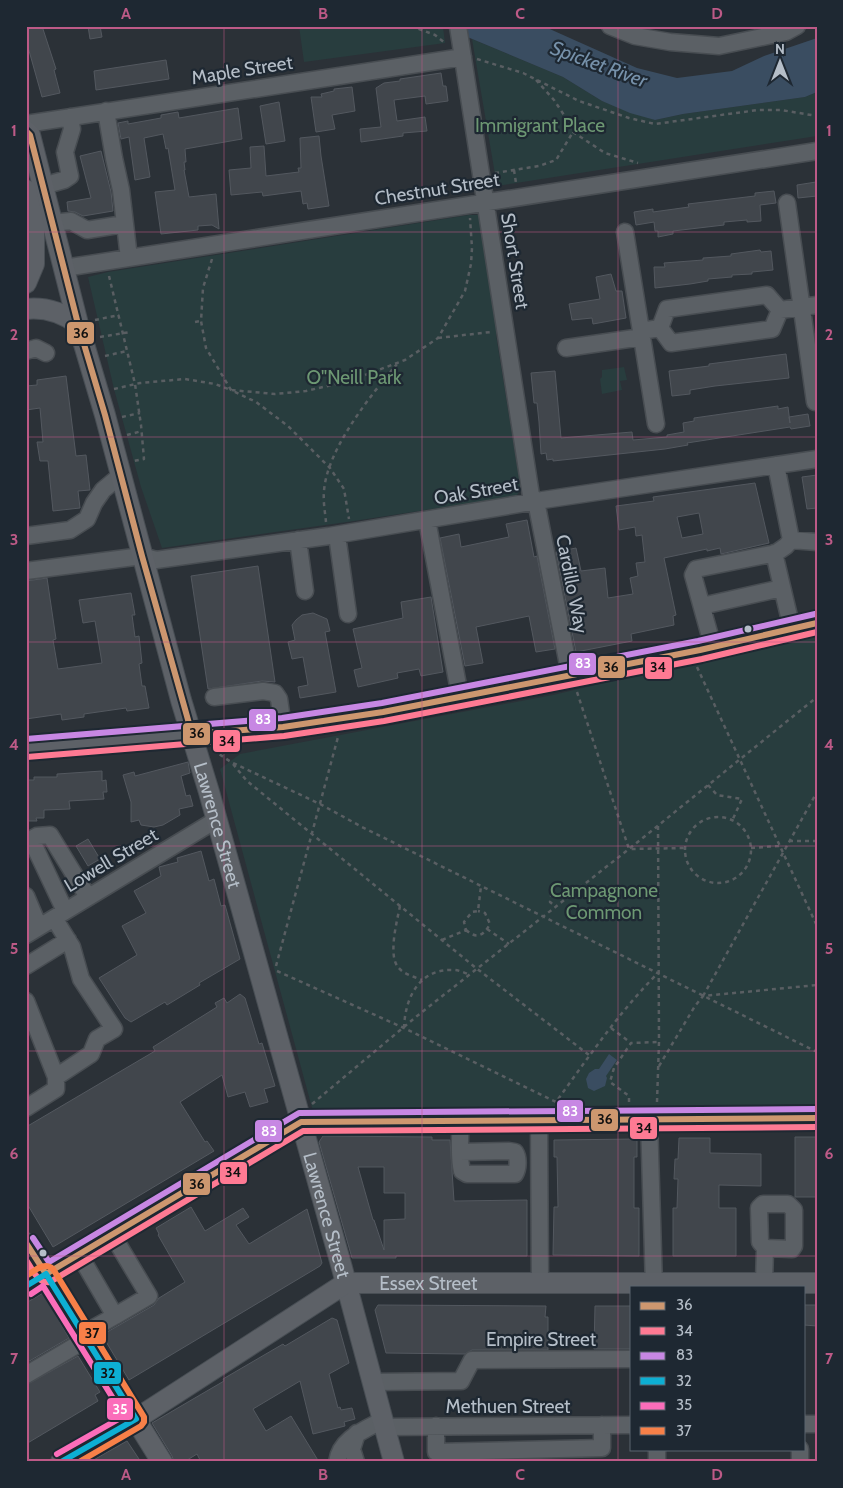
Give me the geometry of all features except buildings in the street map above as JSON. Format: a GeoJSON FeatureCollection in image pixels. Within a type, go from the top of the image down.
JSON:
{"type":"FeatureCollection","features":[{"type":"Feature","properties":{"kind":"main road","name":"Lawrence Street"},"geometry":{"type":"LineString","coordinates":[[26,131],[30,135],[35,188],[52,223],[64,268],[87,322],[106,415],[128,468],[142,556],[346,1283],[394,1462]]}},
{"type":"Feature","properties":{"kind":"main road"},"geometry":{"type":"LineString","coordinates":[[26,283],[34,264],[35,188]]}},
{"type":"Feature","properties":{"kind":"main road"},"geometry":{"type":"LineString","coordinates":[[26,309],[58,312],[69,318],[87,322]]}},
{"type":"Feature","properties":{"kind":"main road"},"geometry":{"type":"LineString","coordinates":[[26,748],[283,727],[383,712],[460,696],[574,683],[713,647],[817,623]]}},
{"type":"Feature","properties":{"kind":"main road"},"geometry":{"type":"LineString","coordinates":[[26,1286],[301,1122],[539,1120],[653,1111],[817,1118]]}},
{"type":"Feature","properties":{"kind":"main road"},"geometry":{"type":"LineString","coordinates":[[26,1243],[162,1462]]}},
{"type":"Feature","properties":{"kind":"main road"},"geometry":{"type":"LineString","coordinates":[[61,1462],[136,1419],[346,1283]]}},
{"type":"Feature","properties":{"kind":"main road","name":"Essex Street"},"geometry":{"type":"LineString","coordinates":[[346,1283],[654,1285],[817,1283]]}},
{"type":"Feature","properties":{"kind":"street"},"geometry":{"type":"LineString","coordinates":[[610,26],[635,36],[646,32],[670,42],[718,46],[790,28]]}},
{"type":"Feature","properties":{"kind":"street","name":"Short Street"},"geometry":{"type":"LineString","coordinates":[[454,36],[469,57],[486,201],[534,502]]}},
{"type":"Feature","properties":{"kind":"street","name":"Maple Street"},"geometry":{"type":"LineString","coordinates":[[26,124],[469,57]]}},
{"type":"Feature","properties":{"kind":"street"},"geometry":{"type":"LineString","coordinates":[[106,111],[122,190],[129,258]]}},
{"type":"Feature","properties":{"kind":"street"},"geometry":{"type":"LineString","coordinates":[[35,188],[64,180],[70,176],[65,152],[72,129],[70,117]]}},
{"type":"Feature","properties":{"kind":"street","name":"Chestnut Street"},"geometry":{"type":"LineString","coordinates":[[64,268],[817,151]]}},
{"type":"Feature","properties":{"kind":"street"},"geometry":{"type":"LineString","coordinates":[[787,203],[810,306],[816,402]]}},
{"type":"Feature","properties":{"kind":"street"},"geometry":{"type":"LineString","coordinates":[[52,223],[71,220],[86,230],[124,224]]}},
{"type":"Feature","properties":{"kind":"street"},"geometry":{"type":"LineString","coordinates":[[625,232],[656,424]]}},
{"type":"Feature","properties":{"kind":"street"},"geometry":{"type":"LineString","coordinates":[[660,328],[666,309],[766,295],[780,310]]}},
{"type":"Feature","properties":{"kind":"street"},"geometry":{"type":"LineString","coordinates":[[780,310],[810,306]]}},
{"type":"Feature","properties":{"kind":"street"},"geometry":{"type":"LineString","coordinates":[[660,328],[671,343],[772,329],[780,310]]}},
{"type":"Feature","properties":{"kind":"street"},"geometry":{"type":"LineString","coordinates":[[566,348],[641,334],[660,328]]}},
{"type":"Feature","properties":{"kind":"street"},"geometry":{"type":"LineString","coordinates":[[26,352],[36,348],[46,353]]}},
{"type":"Feature","properties":{"kind":"street","name":"Oak Street"},"geometry":{"type":"LineString","coordinates":[[26,572],[142,556],[156,560],[298,540],[332,530],[426,520],[817,459]]}},
{"type":"Feature","properties":{"kind":"street"},"geometry":{"type":"LineString","coordinates":[[776,465],[791,540]]}},
{"type":"Feature","properties":{"kind":"street"},"geometry":{"type":"LineString","coordinates":[[26,536],[70,530],[87,519],[94,503],[103,490],[128,468]]}},
{"type":"Feature","properties":{"kind":"street","name":"Cardillo Way"},"geometry":{"type":"LineString","coordinates":[[534,502],[574,683]]}},
{"type":"Feature","properties":{"kind":"street"},"geometry":{"type":"LineString","coordinates":[[426,520],[460,696]]}},
{"type":"Feature","properties":{"kind":"street"},"geometry":{"type":"LineString","coordinates":[[332,530],[348,614]]}},
{"type":"Feature","properties":{"kind":"street"},"geometry":{"type":"LineString","coordinates":[[298,540],[305,591]]}},
{"type":"Feature","properties":{"kind":"street"},"geometry":{"type":"LineString","coordinates":[[791,540],[817,542]]}},
{"type":"Feature","properties":{"kind":"street"},"geometry":{"type":"LineString","coordinates":[[713,647],[693,575],[696,569],[774,553],[786,546],[791,540]]}},
{"type":"Feature","properties":{"kind":"street"},"geometry":{"type":"LineString","coordinates":[[774,553],[792,629]]}},
{"type":"Feature","properties":{"kind":"street"},"geometry":{"type":"LineString","coordinates":[[702,606],[782,588]]}},
{"type":"Feature","properties":{"kind":"street"},"geometry":{"type":"LineString","coordinates":[[214,697],[263,690],[275,693],[279,699],[283,727]]}},
{"type":"Feature","properties":{"kind":"street","name":"Lowell Street"},"geometry":{"type":"LineString","coordinates":[[33,931],[216,820]]}},
{"type":"Feature","properties":{"kind":"street"},"geometry":{"type":"LineString","coordinates":[[56,1077],[91,1054],[97,1039],[114,1029],[81,979],[72,947],[29,841],[38,836],[50,836],[88,898]]}},
{"type":"Feature","properties":{"kind":"street"},"geometry":{"type":"LineString","coordinates":[[26,896],[33,931]]}},
{"type":"Feature","properties":{"kind":"street"},"geometry":{"type":"LineString","coordinates":[[26,966],[68,940]]}},
{"type":"Feature","properties":{"kind":"street"},"geometry":{"type":"LineString","coordinates":[[26,1001],[56,1077],[56,1089],[26,1108]]}},
{"type":"Feature","properties":{"kind":"street"},"geometry":{"type":"LineString","coordinates":[[653,1111],[654,1285]]}},
{"type":"Feature","properties":{"kind":"street"},"geometry":{"type":"LineString","coordinates":[[460,1120],[460,1152]]}},
{"type":"Feature","properties":{"kind":"street"},"geometry":{"type":"LineString","coordinates":[[539,1120],[540,1283]]}},
{"type":"Feature","properties":{"kind":"street"},"geometry":{"type":"LineString","coordinates":[[26,1375],[115,1316],[149,1296],[112,1234]]}},
{"type":"Feature","properties":{"kind":"street"},"geometry":{"type":"LineString","coordinates":[[764,1283],[765,1248]]}},
{"type":"Feature","properties":{"kind":"street"},"geometry":{"type":"LineString","coordinates":[[79,1254],[115,1316]]}},
{"type":"Feature","properties":{"kind":"street","name":"Empire Street"},"geometry":{"type":"LineString","coordinates":[[373,1382],[461,1381],[472,1360],[630,1359]]}},
{"type":"Feature","properties":{"kind":"street"},"geometry":{"type":"LineString","coordinates":[[337,1462],[338,1451],[357,1433],[384,1424]]}},
{"type":"Feature","properties":{"kind":"street","name":"Methuen Street"},"geometry":{"type":"LineString","coordinates":[[384,1424],[436,1426],[630,1425]]}},
{"type":"Feature","properties":{"kind":"street"},"geometry":{"type":"LineString","coordinates":[[436,1426],[436,1452],[602,1448],[602,1426]]}},
{"type":"Feature","properties":{"kind":"street"},"geometry":{"type":"LineString","coordinates":[[356,1462],[352,1449],[357,1433]]}},
{"type":"Feature","properties":{"kind":"path"},"geometry":{"type":"LineString","coordinates":[[411,26],[435,36],[454,36]]}},
{"type":"Feature","properties":{"kind":"path"},"geometry":{"type":"LineString","coordinates":[[469,57],[523,73],[579,101],[629,118],[655,124],[758,110],[781,110],[817,116]]}},
{"type":"Feature","properties":{"kind":"path"},"geometry":{"type":"LineString","coordinates":[[536,79],[562,112],[573,132],[605,153],[640,164]]}},
{"type":"Feature","properties":{"kind":"path"},"geometry":{"type":"LineString","coordinates":[[495,173],[539,166],[556,160],[573,132]]}},
{"type":"Feature","properties":{"kind":"path"},"geometry":{"type":"LineString","coordinates":[[514,170],[516,183]]}},
{"type":"Feature","properties":{"kind":"path"},"geometry":{"type":"LineString","coordinates":[[231,390],[275,394],[306,391],[349,381],[405,360],[438,338],[460,302],[468,278],[472,248],[469,215]]}},
{"type":"Feature","properties":{"kind":"path"},"geometry":{"type":"LineString","coordinates":[[213,256],[202,288],[201,322],[206,348],[231,390]]}},
{"type":"Feature","properties":{"kind":"path"},"geometry":{"type":"LineString","coordinates":[[108,272],[135,384],[142,431],[144,459],[128,468]]}},
{"type":"Feature","properties":{"kind":"path"},"geometry":{"type":"LineString","coordinates":[[87,322],[119,315]]}},
{"type":"Feature","properties":{"kind":"path"},"geometry":{"type":"LineString","coordinates":[[195,322],[201,322]]}},
{"type":"Feature","properties":{"kind":"path"},"geometry":{"type":"LineString","coordinates":[[438,338],[497,331]]}},
{"type":"Feature","properties":{"kind":"path"},"geometry":{"type":"LineString","coordinates":[[100,337],[130,332]]}},
{"type":"Feature","properties":{"kind":"path"},"geometry":{"type":"LineString","coordinates":[[105,356],[127,352]]}},
{"type":"Feature","properties":{"kind":"path"},"geometry":{"type":"LineString","coordinates":[[332,530],[324,490],[329,466],[348,429],[398,363]]}},
{"type":"Feature","properties":{"kind":"path"},"geometry":{"type":"LineString","coordinates":[[114,389],[135,384],[185,379],[215,384],[256,402],[288,426],[329,466],[344,489],[349,522]]}},
{"type":"Feature","properties":{"kind":"path"},"geometry":{"type":"LineString","coordinates":[[122,416],[140,413]]}},
{"type":"Feature","properties":{"kind":"path"},"geometry":{"type":"LineString","coordinates":[[127,435],[142,431]]}},
{"type":"Feature","properties":{"kind":"path"},"geometry":{"type":"LineString","coordinates":[[696,665],[817,926]]}},
{"type":"Feature","properties":{"kind":"path"},"geometry":{"type":"LineString","coordinates":[[574,683],[629,849]]}},
{"type":"Feature","properties":{"kind":"path"},"geometry":{"type":"LineString","coordinates":[[301,1122],[312,1103],[817,696]]}},
{"type":"Feature","properties":{"kind":"path"},"geometry":{"type":"LineString","coordinates":[[192,734],[231,762],[320,804],[362,827],[817,1052]]}},
{"type":"Feature","properties":{"kind":"path"},"geometry":{"type":"LineString","coordinates":[[276,966],[338,737]]}},
{"type":"Feature","properties":{"kind":"path"},"geometry":{"type":"LineString","coordinates":[[231,762],[247,781],[478,969],[589,1055]]}},
{"type":"Feature","properties":{"kind":"path"},"geometry":{"type":"LineString","coordinates":[[708,785],[717,795],[742,799],[732,821]]}},
{"type":"Feature","properties":{"kind":"path"},"geometry":{"type":"LineString","coordinates":[[658,1067],[703,996],[817,792]]}},
{"type":"Feature","properties":{"kind":"path"},"geometry":{"type":"LineString","coordinates":[[714,817],[732,821],[742,828],[748,837],[751,848],[750,859],[745,869],[737,877],[727,882],[716,883],[705,880],[695,874],[688,866],[685,855],[688,834],[704,820],[714,817]]}},
{"type":"Feature","properties":{"kind":"path"},"geometry":{"type":"LineString","coordinates":[[653,1111],[659,1042],[658,825]]}},
{"type":"Feature","properties":{"kind":"path"},"geometry":{"type":"LineString","coordinates":[[790,841],[817,841]]}},
{"type":"Feature","properties":{"kind":"path"},"geometry":{"type":"LineString","coordinates":[[751,848],[779,846]]}},
{"type":"Feature","properties":{"kind":"path"},"geometry":{"type":"LineString","coordinates":[[629,849],[685,848]]}},
{"type":"Feature","properties":{"kind":"path"},"geometry":{"type":"LineString","coordinates":[[478,912],[481,885]]}},
{"type":"Feature","properties":{"kind":"path"},"geometry":{"type":"LineString","coordinates":[[554,885],[550,902],[556,907]]}},
{"type":"Feature","properties":{"kind":"path"},"geometry":{"type":"LineString","coordinates":[[400,905],[392,951],[397,967],[405,973],[422,980]]}},
{"type":"Feature","properties":{"kind":"path"},"geometry":{"type":"LineString","coordinates":[[472,912],[478,912],[485,913],[490,924],[486,932],[480,935],[470,934],[466,930],[464,922],[472,912]]}},
{"type":"Feature","properties":{"kind":"path"},"geometry":{"type":"LineString","coordinates":[[442,940],[466,930]]}},
{"type":"Feature","properties":{"kind":"path"},"geometry":{"type":"LineString","coordinates":[[487,930],[509,944]]}},
{"type":"Feature","properties":{"kind":"path"},"geometry":{"type":"LineString","coordinates":[[404,1028],[408,1001],[422,980],[436,972],[455,970],[470,975]]}},
{"type":"Feature","properties":{"kind":"path"},"geometry":{"type":"LineString","coordinates":[[277,971],[404,1028],[556,1102],[589,1055],[642,989],[658,973]]}},
{"type":"Feature","properties":{"kind":"path"},"geometry":{"type":"LineString","coordinates":[[703,996],[817,985]]}},
{"type":"Feature","properties":{"kind":"path"},"geometry":{"type":"LineString","coordinates":[[611,1028],[631,1043],[659,1042]]}},
{"type":"Feature","properties":{"kind":"path"},"geometry":{"type":"LineString","coordinates":[[629,1102],[629,1096],[610,1082],[614,1068],[631,1043]]}},
{"type":"Feature","properties":{"kind":"green space"},"geometry":{"type":"Polygon","coordinates":[[[299,26],[441,26],[443,27],[445,43],[304,62],[299,26]]]}},
{"type":"Feature","properties":{"kind":"green space","name":"Immigrant Place"},"geometry":{"type":"Polygon","coordinates":[[[472,39],[563,77],[602,101],[655,120],[683,114],[805,97],[817,92],[817,136],[497,186],[472,39]]]}},
{"type":"Feature","properties":{"kind":"green space","name":"O\"Neill Park"},"geometry":{"type":"Polygon","coordinates":[[[469,215],[480,215],[497,331],[496,335],[521,490],[516,496],[162,548],[141,487],[114,389],[88,277],[108,272],[469,215]]]}},
{"type":"Feature","properties":{"kind":"green space"},"geometry":{"type":"Polygon","coordinates":[[[624,367],[627,380],[620,381],[622,390],[602,394],[600,379],[602,377],[602,370],[624,367]]]}},
{"type":"Feature","properties":{"kind":"green space","name":"Campagnone Common"},"geometry":{"type":"Polygon","coordinates":[[[817,633],[817,1112],[314,1115],[220,769],[240,754],[553,695],[817,633]]]}},
{"type":"Feature","properties":{"kind":"water","name":"Spicket River"},"geometry":{"type":"Polygon","coordinates":[[[441,26],[543,26],[637,68],[677,78],[732,71],[764,56],[817,38],[817,92],[805,97],[683,114],[655,120],[630,113],[602,101],[563,77],[441,26]]]}},
{"type":"Feature","properties":{"kind":"water"},"geometry":{"type":"Polygon","coordinates":[[[609,1054],[617,1060],[606,1076],[605,1086],[594,1091],[588,1088],[586,1079],[589,1073],[599,1069],[609,1054]]]}},
{"type":"Feature","properties":{"kind":"transit line","name":"36"},"geometry":{"type":"LineString","coordinates":[[26,131],[30,135],[78,324],[105,415],[192,734],[283,727],[383,712],[700,650],[817,623]]}},
{"type":"Feature","properties":{"kind":"transit line","name":"83"},"geometry":{"type":"LineString","coordinates":[[26,739],[282,718],[382,703],[698,641],[815,614]]}},
{"type":"Feature","properties":{"kind":"transit line","name":"34"},"geometry":{"type":"LineString","coordinates":[[27,757],[284,736],[384,721],[702,659],[817,632]]}},
{"type":"Feature","properties":{"kind":"transit line","name":"83"},"geometry":{"type":"LineString","coordinates":[[33,1238],[49,1262],[299,1113],[817,1109]]}},
{"type":"Feature","properties":{"kind":"transit line","name":"36"},"geometry":{"type":"LineString","coordinates":[[26,1243],[46,1274],[301,1122],[817,1118]]}},
{"type":"Feature","properties":{"kind":"transit line","name":"34"},"geometry":{"type":"LineString","coordinates":[[26,1260],[38,1278],[42,1281],[50,1282],[303,1131],[817,1127]]}},
{"type":"Feature","properties":{"kind":"transit line","name":"37"},"geometry":{"type":"LineString","coordinates":[[26,1276],[43,1266],[53,1269],[144,1417],[144,1422],[141,1426],[79,1462]]}},
{"type":"Feature","properties":{"kind":"transit line","name":"32"},"geometry":{"type":"LineString","coordinates":[[26,1286],[46,1274],[136,1419],[61,1462]]}},
{"type":"Feature","properties":{"kind":"transit line","name":"35"},"geometry":{"type":"LineString","coordinates":[[31,1294],[43,1286],[124,1416],[57,1454]]}}]}
